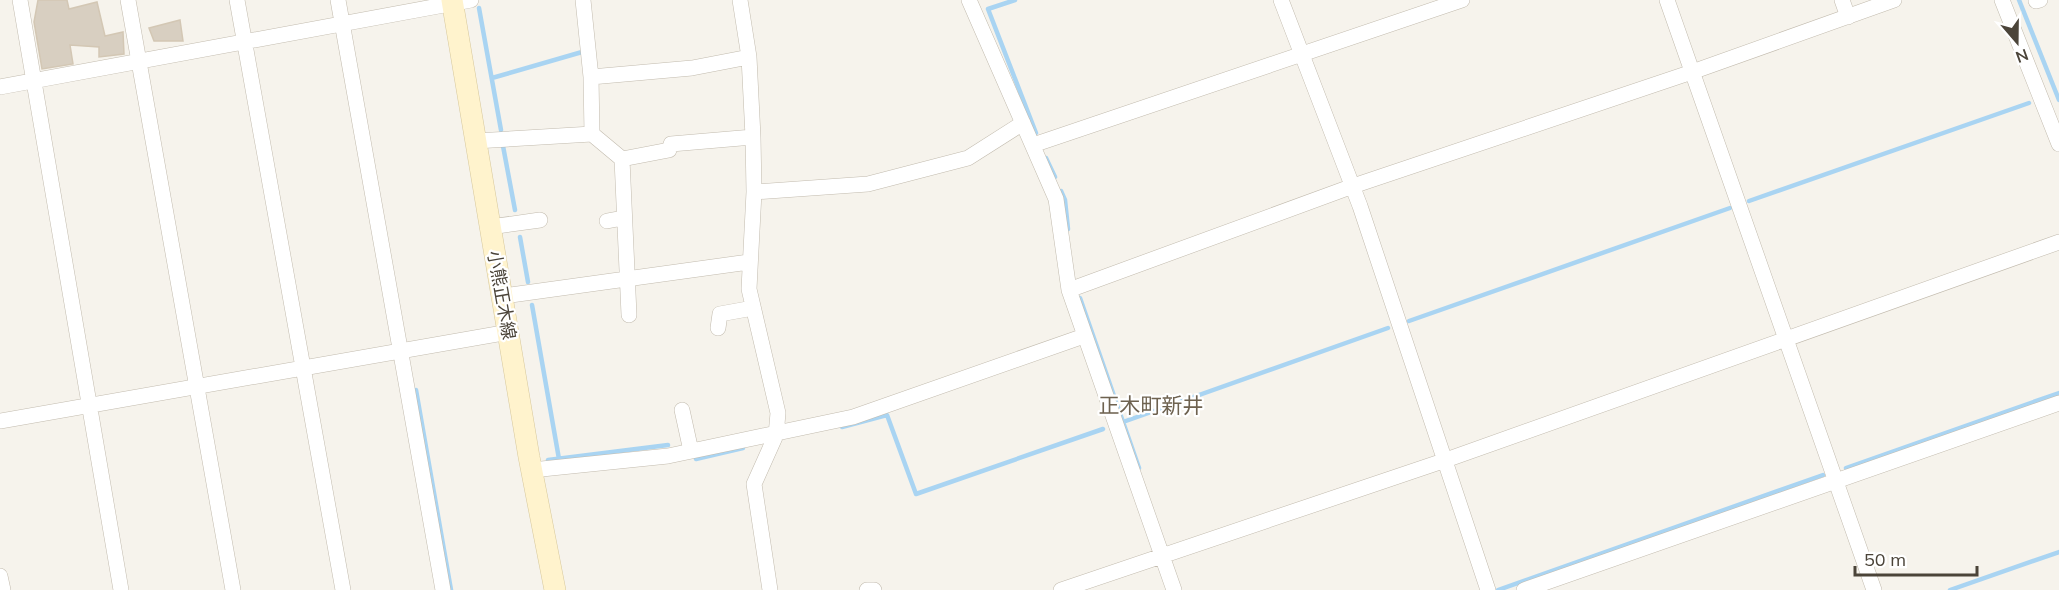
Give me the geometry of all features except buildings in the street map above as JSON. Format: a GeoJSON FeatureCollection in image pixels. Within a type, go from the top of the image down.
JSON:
{"type":"FeatureCollection","features":[{"type":"Feature","properties":{"kind":"main road","name":"小熊正木線"},"geometry":{"type":"LineString","coordinates":[[458,2],[490,227],[555,590]]}},
{"type":"Feature","properties":{"kind":"street"},"geometry":{"type":"LineString","coordinates":[[20,0],[121,590]]}},
{"type":"Feature","properties":{"kind":"street"},"geometry":{"type":"LineString","coordinates":[[128,0],[232,590]]}},
{"type":"Feature","properties":{"kind":"street"},"geometry":{"type":"LineString","coordinates":[[237,0],[343,590]]}},
{"type":"Feature","properties":{"kind":"street"},"geometry":{"type":"LineString","coordinates":[[338,0],[442,590]]}},
{"type":"Feature","properties":{"kind":"street"},"geometry":{"type":"LineString","coordinates":[[583,0],[591,77],[592,134]]}},
{"type":"Feature","properties":{"kind":"street"},"geometry":{"type":"LineString","coordinates":[[740,0],[749,57],[753,137],[754,192],[749,262],[753,308],[778,413],[776,435],[754,484],[770,590]]}},
{"type":"Feature","properties":{"kind":"street"},"geometry":{"type":"LineString","coordinates":[[969,0],[1056,199],[1069,290],[1174,590]]}},
{"type":"Feature","properties":{"kind":"street"},"geometry":{"type":"LineString","coordinates":[[1281,0],[1353,186],[1488,590]]}},
{"type":"Feature","properties":{"kind":"street"},"geometry":{"type":"LineString","coordinates":[[1032,145],[1462,0]]}},
{"type":"Feature","properties":{"kind":"street"},"geometry":{"type":"LineString","coordinates":[[1667,0],[1874,590]]}},
{"type":"Feature","properties":{"kind":"street"},"geometry":{"type":"LineString","coordinates":[[1842,0],[1848,17]]}},
{"type":"Feature","properties":{"kind":"street"},"geometry":{"type":"LineString","coordinates":[[1069,290],[1353,186],[1692,72],[1894,0]]}},
{"type":"Feature","properties":{"kind":"street"},"geometry":{"type":"LineString","coordinates":[[2002,0],[2059,144]]}},
{"type":"Feature","properties":{"kind":"street"},"geometry":{"type":"LineString","coordinates":[[0,87],[458,2]]}},
{"type":"Feature","properties":{"kind":"street"},"geometry":{"type":"LineString","coordinates":[[591,77],[692,68],[749,57]]}},
{"type":"Feature","properties":{"kind":"street"},"geometry":{"type":"LineString","coordinates":[[754,192],[868,184],[968,158],[1023,123]]}},
{"type":"Feature","properties":{"kind":"street"},"geometry":{"type":"LineString","coordinates":[[476,141],[592,134],[622,159]]}},
{"type":"Feature","properties":{"kind":"street"},"geometry":{"type":"LineString","coordinates":[[622,159],[669,150],[670,144],[753,137]]}},
{"type":"Feature","properties":{"kind":"street"},"geometry":{"type":"LineString","coordinates":[[622,159],[622,218],[629,315]]}},
{"type":"Feature","properties":{"kind":"street"},"geometry":{"type":"LineString","coordinates":[[607,221],[622,218]]}},
{"type":"Feature","properties":{"kind":"street"},"geometry":{"type":"LineString","coordinates":[[490,227],[540,220]]}},
{"type":"Feature","properties":{"kind":"street"},"geometry":{"type":"LineString","coordinates":[[1060,590],[1443,461],[2059,242]]}},
{"type":"Feature","properties":{"kind":"street"},"geometry":{"type":"LineString","coordinates":[[504,296],[749,262]]}},
{"type":"Feature","properties":{"kind":"street"},"geometry":{"type":"LineString","coordinates":[[718,328],[720,314],[753,308]]}},
{"type":"Feature","properties":{"kind":"street"},"geometry":{"type":"LineString","coordinates":[[0,421],[509,332]]}},
{"type":"Feature","properties":{"kind":"street"},"geometry":{"type":"LineString","coordinates":[[532,470],[691,451],[854,417],[1084,336]]}},
{"type":"Feature","properties":{"kind":"street"},"geometry":{"type":"LineString","coordinates":[[1524,590],[2059,403]]}},
{"type":"Feature","properties":{"kind":"street"},"geometry":{"type":"LineString","coordinates":[[682,410],[691,451]]}},
{"type":"Feature","properties":{"kind":"street"},"geometry":{"type":"LineString","coordinates":[[0,576],[3,590]]}},
{"type":"Feature","properties":{"kind":"street"},"geometry":{"type":"LineString","coordinates":[[867,590],[874,590]]}},
{"type":"Feature","properties":{"kind":"waterway"},"geometry":{"type":"LineString","coordinates":[[1015,0],[988,9],[1036,133]]}},
{"type":"Feature","properties":{"kind":"waterway"},"geometry":{"type":"LineString","coordinates":[[2019,0],[2059,100]]}},
{"type":"Feature","properties":{"kind":"waterway"},"geometry":{"type":"LineString","coordinates":[[479,8],[501,130]]}},
{"type":"Feature","properties":{"kind":"waterway"},"geometry":{"type":"LineString","coordinates":[[492,78],[582,52]]}},
{"type":"Feature","properties":{"kind":"waterway"},"geometry":{"type":"LineString","coordinates":[[1749,201],[2029,103]]}},
{"type":"Feature","properties":{"kind":"waterway"},"geometry":{"type":"LineString","coordinates":[[503,146],[515,210]]}},
{"type":"Feature","properties":{"kind":"waterway"},"geometry":{"type":"LineString","coordinates":[[1046,158],[1055,177]]}},
{"type":"Feature","properties":{"kind":"waterway"},"geometry":{"type":"LineString","coordinates":[[1061,191],[1065,200],[1068,229]]}},
{"type":"Feature","properties":{"kind":"waterway"},"geometry":{"type":"LineString","coordinates":[[1409,321],[1730,208]]}},
{"type":"Feature","properties":{"kind":"waterway"},"geometry":{"type":"LineString","coordinates":[[520,237],[528,282]]}},
{"type":"Feature","properties":{"kind":"waterway"},"geometry":{"type":"LineString","coordinates":[[1080,298],[1139,468]]}},
{"type":"Feature","properties":{"kind":"waterway"},"geometry":{"type":"LineString","coordinates":[[532,305],[559,459]]}},
{"type":"Feature","properties":{"kind":"waterway"},"geometry":{"type":"LineString","coordinates":[[1123,422],[1388,328]]}},
{"type":"Feature","properties":{"kind":"waterway"},"geometry":{"type":"LineString","coordinates":[[416,390],[451,590]]}},
{"type":"Feature","properties":{"kind":"waterway"},"geometry":{"type":"LineString","coordinates":[[1846,468],[2059,393]]}},
{"type":"Feature","properties":{"kind":"waterway"},"geometry":{"type":"LineString","coordinates":[[842,427],[887,415],[916,494],[1103,429]]}},
{"type":"Feature","properties":{"kind":"waterway"},"geometry":{"type":"LineString","coordinates":[[548,460],[668,445]]}},
{"type":"Feature","properties":{"kind":"waterway"},"geometry":{"type":"LineString","coordinates":[[696,459],[743,448]]}},
{"type":"Feature","properties":{"kind":"waterway"},"geometry":{"type":"LineString","coordinates":[[1498,590],[1823,475]]}},
{"type":"Feature","properties":{"kind":"waterway"},"geometry":{"type":"LineString","coordinates":[[1950,590],[2059,552]]}},
{"type":"Feature","properties":{"kind":"district","name":"正木町新井"},"geometry":{"type":"Point","coordinates":[1151,405]}}]}
